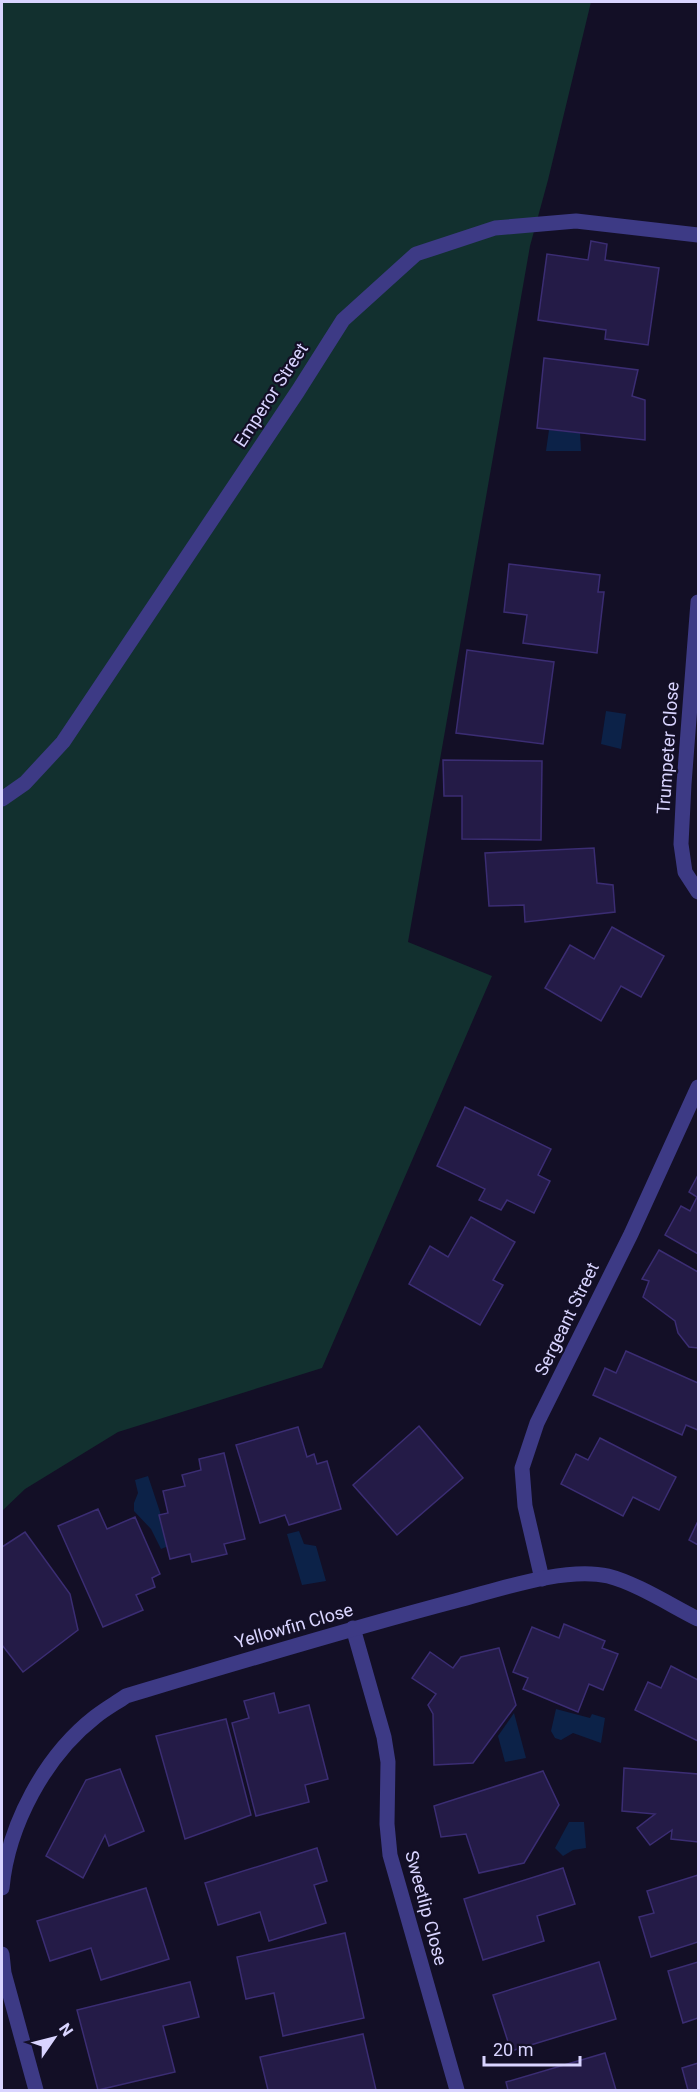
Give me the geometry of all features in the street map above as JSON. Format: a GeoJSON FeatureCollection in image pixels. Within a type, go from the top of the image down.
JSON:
{"type":"FeatureCollection","features":[{"type":"Feature","properties":{"kind":"street","name":"Emperor Street"},"geometry":{"type":"LineString","coordinates":[[2,799],[25,783],[63,742],[343,320],[416,254],[495,228],[576,221],[699,235]]}},
{"type":"Feature","properties":{"kind":"street","name":"Trumpeter Close"},"geometry":{"type":"LineString","coordinates":[[699,602],[681,844],[685,872],[699,892]]}},
{"type":"Feature","properties":{"kind":"street","name":"Sergeant Street"},"geometry":{"type":"LineString","coordinates":[[542,1579],[525,1506],[522,1468],[537,1423],[631,1234],[699,1087]]}},
{"type":"Feature","properties":{"kind":"street","name":"Yellowfin Close"},"geometry":{"type":"LineString","coordinates":[[2,1888],[3,1872],[16,1826],[35,1789],[62,1749],[94,1717],[126,1696],[353,1628],[542,1579],[581,1574],[607,1576],[631,1585],[699,1619]]}},
{"type":"Feature","properties":{"kind":"street","name":"Sweetlip Close"},"geometry":{"type":"LineString","coordinates":[[353,1628],[384,1737],[388,1762],[387,1824],[390,1855],[457,2091]]}},
{"type":"Feature","properties":{"kind":"street"},"geometry":{"type":"LineString","coordinates":[[2,1954],[3,1973],[36,2091]]}},
{"type":"Feature","properties":{"kind":"green space"},"geometry":{"type":"Polygon","coordinates":[[[2,2],[591,2],[530,246],[408,942],[492,976],[322,1368],[118,1432],[25,1489],[2,1511],[2,2]]]}},
{"type":"Feature","properties":{"kind":"water"},"geometry":{"type":"Polygon","coordinates":[[[549,430],[580,433],[581,451],[546,451],[549,430]]]}},
{"type":"Feature","properties":{"kind":"water"},"geometry":{"type":"Polygon","coordinates":[[[606,711],[626,714],[621,749],[601,744],[606,711]]]}},
{"type":"Feature","properties":{"kind":"water"},"geometry":{"type":"Polygon","coordinates":[[[148,1476],[171,1545],[161,1549],[151,1529],[134,1511],[138,1493],[135,1480],[148,1476]]]}},
{"type":"Feature","properties":{"kind":"water"},"geometry":{"type":"Polygon","coordinates":[[[299,1531],[304,1544],[316,1546],[326,1581],[302,1585],[287,1534],[299,1531]]]}},
{"type":"Feature","properties":{"kind":"water"},"geometry":{"type":"Polygon","coordinates":[[[556,1709],[590,1718],[592,1714],[605,1718],[601,1743],[573,1733],[561,1740],[555,1738],[551,1731],[556,1709]]]}},
{"type":"Feature","properties":{"kind":"water"},"geometry":{"type":"Polygon","coordinates":[[[514,1713],[526,1758],[505,1762],[498,1736],[514,1713]]]}},
{"type":"Feature","properties":{"kind":"water"},"geometry":{"type":"Polygon","coordinates":[[[569,1822],[584,1822],[586,1848],[573,1850],[563,1856],[555,1848],[569,1822]]]}},
{"type":"Feature","properties":{"kind":"building"},"geometry":{"type":"Polygon","coordinates":[[[591,241],[607,244],[605,260],[659,268],[648,345],[605,339],[606,330],[538,320],[547,254],[588,260],[591,241]]]}},
{"type":"Feature","properties":{"kind":"building"},"geometry":{"type":"Polygon","coordinates":[[[544,358],[638,370],[632,396],[645,400],[645,440],[537,428],[544,358]]]}},
{"type":"Feature","properties":{"kind":"building"},"geometry":{"type":"Polygon","coordinates":[[[509,564],[600,575],[598,592],[604,592],[597,653],[523,643],[527,615],[504,612],[509,564]]]}},
{"type":"Feature","properties":{"kind":"building"},"geometry":{"type":"Polygon","coordinates":[[[467,650],[554,662],[543,744],[456,733],[467,650]]]}},
{"type":"Feature","properties":{"kind":"building"},"geometry":{"type":"Polygon","coordinates":[[[443,760],[542,761],[541,840],[462,839],[462,796],[444,796],[443,760]]]}},
{"type":"Feature","properties":{"kind":"building"},"geometry":{"type":"Polygon","coordinates":[[[594,848],[597,883],[613,885],[615,912],[525,922],[524,905],[489,906],[485,853],[594,848]]]}},
{"type":"Feature","properties":{"kind":"building"},"geometry":{"type":"Polygon","coordinates":[[[612,927],[664,956],[641,997],[621,986],[601,1021],[545,988],[570,945],[594,959],[612,927]]]}},
{"type":"Feature","properties":{"kind":"building"},"geometry":{"type":"Polygon","coordinates":[[[465,1107],[551,1149],[538,1175],[550,1181],[534,1213],[507,1200],[501,1210],[479,1200],[485,1189],[437,1166],[465,1107]]]}},
{"type":"Feature","properties":{"kind":"building"},"geometry":{"type":"Polygon","coordinates":[[[698,1175],[698,1254],[665,1235],[681,1206],[690,1211],[697,1197],[689,1192],[698,1175]]]}},
{"type":"Feature","properties":{"kind":"building"},"geometry":{"type":"Polygon","coordinates":[[[471,1217],[515,1242],[493,1280],[503,1285],[480,1325],[409,1284],[430,1246],[448,1257],[471,1217]]]}},
{"type":"Feature","properties":{"kind":"building"},"geometry":{"type":"Polygon","coordinates":[[[659,1250],[698,1272],[698,1348],[689,1347],[678,1333],[675,1321],[643,1297],[649,1281],[642,1279],[659,1250]]]}},
{"type":"Feature","properties":{"kind":"building"},"geometry":{"type":"Polygon","coordinates":[[[626,1351],[698,1383],[698,1430],[686,1425],[682,1435],[593,1395],[605,1368],[616,1373],[626,1351]]]}},
{"type":"Feature","properties":{"kind":"building"},"geometry":{"type":"Polygon","coordinates":[[[419,1426],[463,1478],[397,1535],[353,1485],[419,1426]]]}},
{"type":"Feature","properties":{"kind":"building"},"geometry":{"type":"Polygon","coordinates":[[[298,1427],[307,1457],[314,1454],[317,1464],[327,1461],[341,1509],[289,1525],[285,1515],[260,1523],[236,1445],[298,1427]]]}},
{"type":"Feature","properties":{"kind":"building"},"geometry":{"type":"Polygon","coordinates":[[[600,1438],[676,1477],[659,1510],[633,1497],[623,1516],[561,1484],[576,1454],[588,1460],[600,1438]]]}},
{"type":"Feature","properties":{"kind":"building"},"geometry":{"type":"Polygon","coordinates":[[[224,1453],[245,1539],[224,1544],[227,1554],[192,1562],[190,1554],[170,1559],[159,1515],[168,1513],[163,1491],[185,1486],[182,1475],[201,1470],[199,1459],[224,1453]]]}},
{"type":"Feature","properties":{"kind":"building"},"geometry":{"type":"Polygon","coordinates":[[[98,1509],[107,1529],[135,1517],[160,1574],[152,1578],[155,1587],[136,1595],[143,1610],[103,1627],[58,1526],[98,1509]]]}},
{"type":"Feature","properties":{"kind":"building"},"geometry":{"type":"Polygon","coordinates":[[[698,1521],[698,1545],[689,1540],[698,1521]]]}},
{"type":"Feature","properties":{"kind":"building"},"geometry":{"type":"Polygon","coordinates":[[[25,1532],[70,1594],[78,1630],[23,1672],[2,1645],[2,1547],[25,1532]]]}},
{"type":"Feature","properties":{"kind":"building"},"geometry":{"type":"Polygon","coordinates":[[[564,1624],[605,1641],[602,1648],[618,1654],[603,1690],[589,1684],[578,1712],[523,1689],[528,1678],[513,1672],[532,1627],[559,1638],[564,1624]]]}},
{"type":"Feature","properties":{"kind":"building"},"geometry":{"type":"Polygon","coordinates":[[[499,1648],[516,1705],[473,1763],[434,1765],[433,1714],[428,1705],[436,1694],[412,1678],[430,1652],[453,1668],[461,1657],[499,1648]]]}},
{"type":"Feature","properties":{"kind":"building"},"geometry":{"type":"Polygon","coordinates":[[[671,1666],[698,1680],[698,1741],[635,1710],[648,1682],[661,1688],[671,1666]]]}},
{"type":"Feature","properties":{"kind":"building"},"geometry":{"type":"Polygon","coordinates":[[[274,1693],[279,1713],[309,1705],[328,1779],[305,1785],[309,1802],[256,1816],[232,1723],[249,1718],[244,1701],[274,1693]]]}},
{"type":"Feature","properties":{"kind":"building"},"geometry":{"type":"Polygon","coordinates":[[[226,1719],[251,1815],[185,1839],[156,1736],[226,1719]]]}},
{"type":"Feature","properties":{"kind":"building"},"geometry":{"type":"Polygon","coordinates":[[[624,1768],[698,1774],[698,1842],[671,1839],[672,1830],[650,1845],[637,1828],[655,1814],[622,1811],[624,1768]]]}},
{"type":"Feature","properties":{"kind":"building"},"geometry":{"type":"Polygon","coordinates":[[[120,1769],[144,1831],[109,1846],[105,1835],[83,1878],[46,1856],[86,1780],[120,1769]]]}},
{"type":"Feature","properties":{"kind":"building"},"geometry":{"type":"Polygon","coordinates":[[[543,1771],[559,1805],[524,1863],[479,1873],[466,1834],[441,1837],[434,1806],[543,1771]]]}},
{"type":"Feature","properties":{"kind":"building"},"geometry":{"type":"Polygon","coordinates":[[[317,1848],[327,1881],[314,1885],[326,1923],[269,1941],[260,1912],[218,1925],[205,1883],[317,1848]]]}},
{"type":"Feature","properties":{"kind":"building"},"geometry":{"type":"Polygon","coordinates":[[[563,1868],[575,1904],[537,1916],[544,1941],[483,1960],[464,1899],[563,1868]]]}},
{"type":"Feature","properties":{"kind":"building"},"geometry":{"type":"Polygon","coordinates":[[[698,1875],[698,1942],[651,1957],[639,1917],[654,1913],[647,1891],[698,1875]]]}},
{"type":"Feature","properties":{"kind":"building"},"geometry":{"type":"Polygon","coordinates":[[[146,1888],[169,1959],[101,1980],[91,1948],[50,1961],[37,1921],[146,1888]]]}},
{"type":"Feature","properties":{"kind":"building"},"geometry":{"type":"Polygon","coordinates":[[[345,1933],[364,2018],[283,2036],[274,1993],[246,1999],[237,1957],[345,1933]]]}},
{"type":"Feature","properties":{"kind":"building"},"geometry":{"type":"Polygon","coordinates":[[[599,1962],[616,2019],[511,2051],[493,1995],[599,1962]]]}},
{"type":"Feature","properties":{"kind":"building"},"geometry":{"type":"Polygon","coordinates":[[[698,1962],[698,2018],[683,2023],[668,1971],[698,1962]]]}},
{"type":"Feature","properties":{"kind":"building"},"geometry":{"type":"Polygon","coordinates":[[[190,1982],[199,2017],[163,2026],[175,2072],[98,2090],[77,2010],[190,1982]]]}},
{"type":"Feature","properties":{"kind":"building"},"geometry":{"type":"Polygon","coordinates":[[[363,2034],[376,2090],[268,2090],[260,2057],[363,2034]]]}},
{"type":"Feature","properties":{"kind":"building"},"geometry":{"type":"Polygon","coordinates":[[[605,2053],[616,2090],[508,2090],[506,2082],[605,2053]]]}},
{"type":"Feature","properties":{"kind":"building"},"geometry":{"type":"Polygon","coordinates":[[[698,2063],[698,2090],[688,2090],[682,2068],[698,2063]]]}}]}
